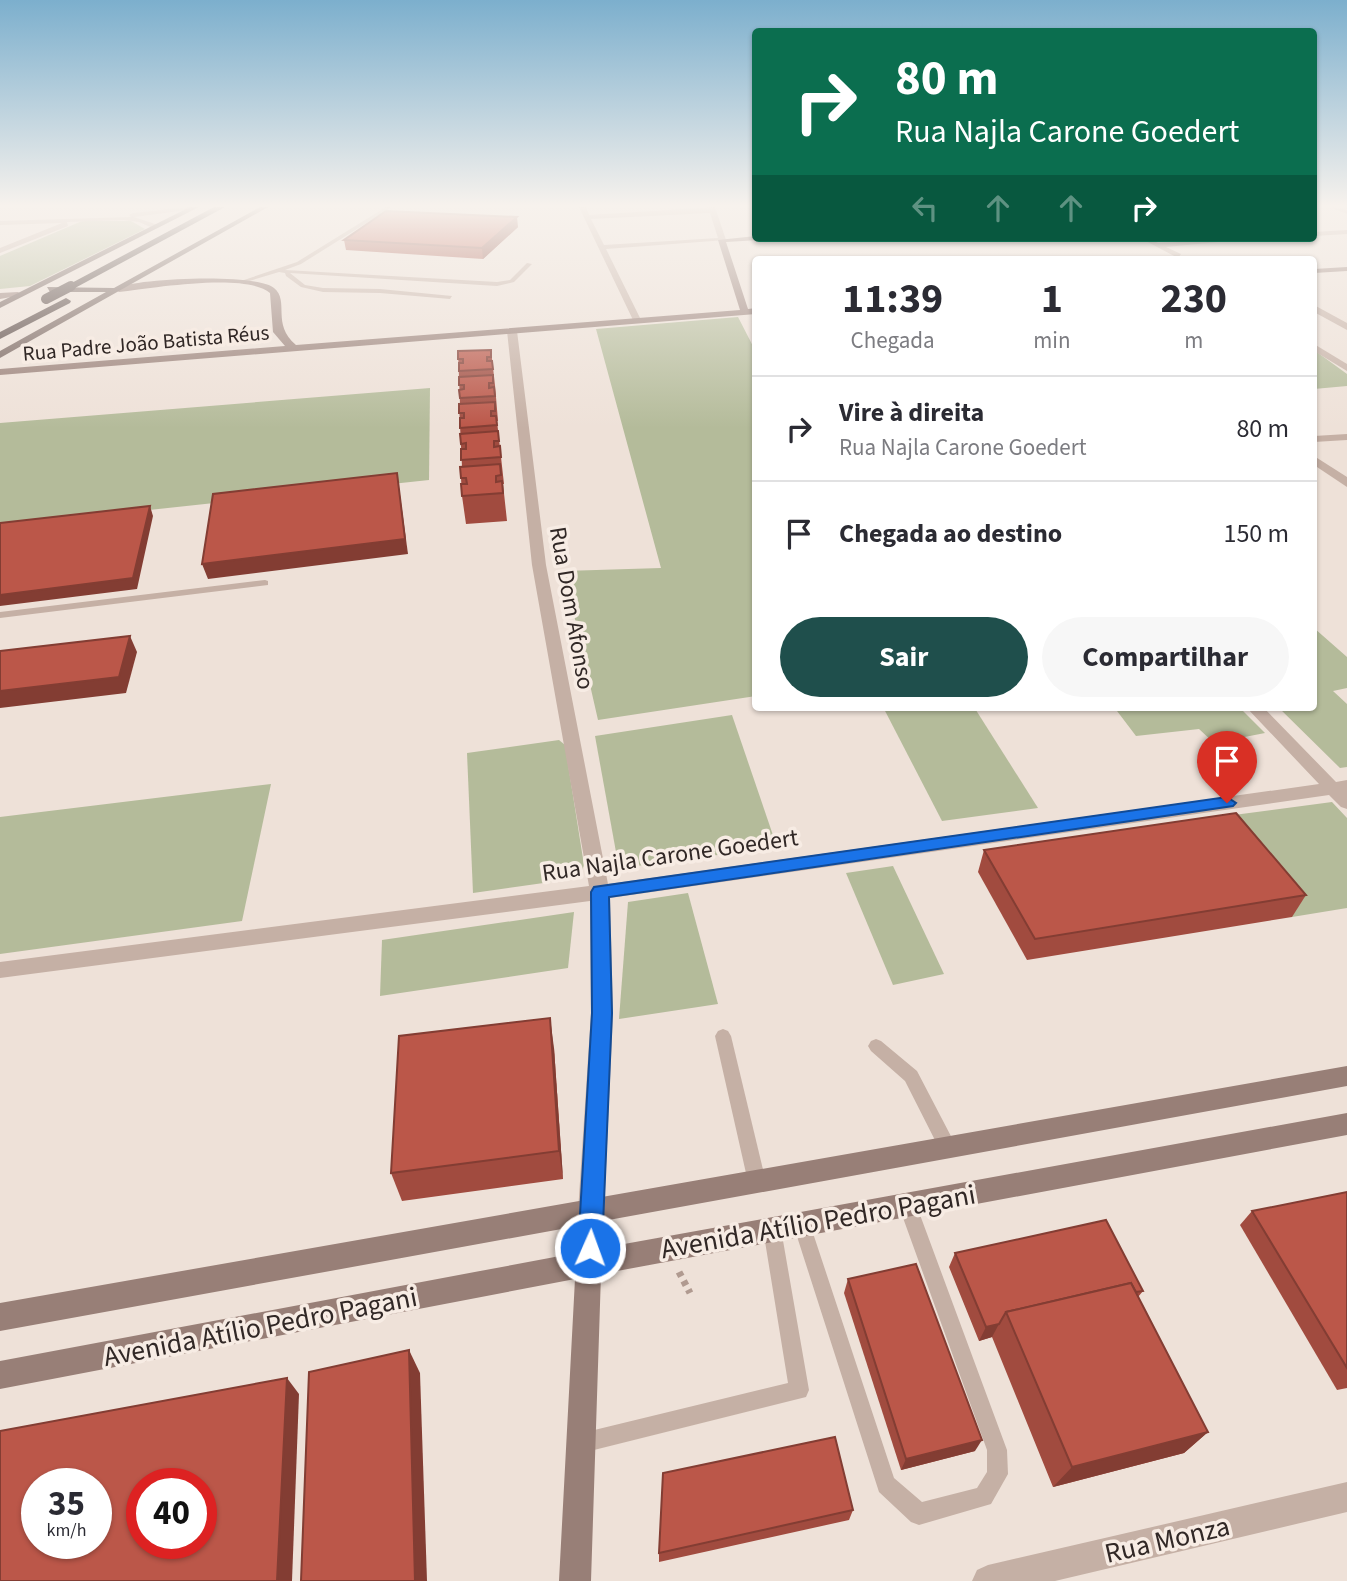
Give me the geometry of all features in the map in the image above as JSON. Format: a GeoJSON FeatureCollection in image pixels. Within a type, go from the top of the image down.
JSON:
{"type":"FeatureCollection","features":[{"type":"Feature","properties":{"kind":"highway"},"geometry":{"type":"LineString","coordinates":[[0,323],[81,281]]}},
{"type":"Feature","properties":{"kind":"highway"},"geometry":{"type":"LineString","coordinates":[[0,336],[102,281]]}},
{"type":"Feature","properties":{"kind":"main road"},"geometry":{"type":"LineString","coordinates":[[0,304],[47,281]]}},
{"type":"Feature","properties":{"kind":"main road"},"geometry":{"type":"LineString","coordinates":[[0,355],[134,281]]}},
{"type":"Feature","properties":{"kind":"main road"},"geometry":{"type":"LineString","coordinates":[[32,288],[94,292],[244,281],[272,289],[278,332],[293,348]]}},
{"type":"Feature","properties":{"kind":"main road"},"geometry":{"type":"LineString","coordinates":[[738,281],[751,312]]}},
{"type":"Feature","properties":{"kind":"main road"},"geometry":{"type":"LineString","coordinates":[[0,296],[86,298],[98,301]]}},
{"type":"Feature","properties":{"kind":"main road","name":"Rua Padre João Batista Réus"},"geometry":{"type":"LineString","coordinates":[[0,372],[751,312]]}},
{"type":"Feature","properties":{"kind":"main road","name":"Avenida Atílio Pedro Pagani"},"geometry":{"type":"LineString","coordinates":[[0,1317],[1347,1076]]}},
{"type":"Feature","properties":{"kind":"main road","name":"Avenida Atílio Pedro Pagani"},"geometry":{"type":"LineString","coordinates":[[0,1375],[772,1229],[1347,1124]]}},
{"type":"Feature","properties":{"kind":"main road"},"geometry":{"type":"LineString","coordinates":[[575,1581],[591,1212]]}},
{"type":"Feature","properties":{"kind":"street"},"geometry":{"type":"LineString","coordinates":[[618,281],[637,320]]}},
{"type":"Feature","properties":{"kind":"street"},"geometry":{"type":"LineString","coordinates":[[1317,310],[1347,327]]}},
{"type":"Feature","properties":{"kind":"street","name":"Rua Dom Afonso"},"geometry":{"type":"LineString","coordinates":[[512,331],[539,565],[600,892],[602,1013],[591,1212]]}},
{"type":"Feature","properties":{"kind":"street"},"geometry":{"type":"LineString","coordinates":[[1317,349],[1347,368]]}},
{"type":"Feature","properties":{"kind":"street"},"geometry":{"type":"LineString","coordinates":[[1317,439],[1347,436]]}},
{"type":"Feature","properties":{"kind":"street"},"geometry":{"type":"LineString","coordinates":[[1317,462],[1347,483]]}},
{"type":"Feature","properties":{"kind":"street"},"geometry":{"type":"LineString","coordinates":[[1258,711],[1339,787],[1347,803]]}},
{"type":"Feature","properties":{"kind":"street","name":"Rua Najla Carone Goedert"},"geometry":{"type":"LineString","coordinates":[[0,970],[600,892],[1339,787]]}},
{"type":"Feature","properties":{"kind":"street","name":"Rua Monza"},"geometry":{"type":"LineString","coordinates":[[988,1581],[1347,1497]]}},
{"type":"Feature","properties":{"kind":"lane"},"geometry":{"type":"LineString","coordinates":[[296,281],[303,286],[323,290],[380,291],[450,297]]}},
{"type":"Feature","properties":{"kind":"lane"},"geometry":{"type":"LineString","coordinates":[[444,281],[497,284],[512,281]]}},
{"type":"Feature","properties":{"kind":"lane"},"geometry":{"type":"LineString","coordinates":[[0,615],[265,583]]}},
{"type":"Feature","properties":{"kind":"lane"},"geometry":{"type":"LineString","coordinates":[[723,1036],[757,1182]]}},
{"type":"Feature","properties":{"kind":"lane"},"geometry":{"type":"LineString","coordinates":[[876,1046],[911,1076],[948,1148]]}},
{"type":"Feature","properties":{"kind":"lane"},"geometry":{"type":"LineString","coordinates":[[802,1224],[886,1485],[919,1514],[984,1497],[998,1474],[997,1450],[907,1205]]}},
{"type":"Feature","properties":{"kind":"lane"},"geometry":{"type":"LineString","coordinates":[[581,1443],[799,1390],[772,1229]]}},
{"type":"Feature","properties":{"kind":"green space"},"geometry":{"type":"Polygon","coordinates":[[[0,281],[41,281],[30,286],[0,289],[0,281]]]}},
{"type":"Feature","properties":{"kind":"green space"},"geometry":{"type":"Polygon","coordinates":[[[738,317],[752,344],[752,697],[598,720],[564,571],[661,568],[596,329],[738,317]]]}},
{"type":"Feature","properties":{"kind":"green space"},"geometry":{"type":"Polygon","coordinates":[[[1317,352],[1347,374],[1347,386],[1317,389],[1317,352]]]}},
{"type":"Feature","properties":{"kind":"green space"},"geometry":{"type":"Polygon","coordinates":[[[430,388],[429,480],[0,526],[0,423],[430,388]]]}},
{"type":"Feature","properties":{"kind":"green space"},"geometry":{"type":"Polygon","coordinates":[[[1317,631],[1347,657],[1347,688],[1333,691],[1347,704],[1347,767],[1340,768],[1282,711],[1317,711],[1317,631]]]}},
{"type":"Feature","properties":{"kind":"green space"},"geometry":{"type":"Polygon","coordinates":[[[885,711],[977,711],[1038,808],[942,821],[885,711]]]}},
{"type":"Feature","properties":{"kind":"green space"},"geometry":{"type":"Polygon","coordinates":[[[1117,711],[1243,711],[1265,733],[1214,743],[1199,729],[1136,736],[1117,711]]]}},
{"type":"Feature","properties":{"kind":"green space"},"geometry":{"type":"Polygon","coordinates":[[[732,715],[777,847],[622,868],[618,863],[595,736],[732,715]]]}},
{"type":"Feature","properties":{"kind":"green space"},"geometry":{"type":"Polygon","coordinates":[[[559,740],[565,745],[584,865],[579,878],[473,893],[467,753],[559,740]]]}},
{"type":"Feature","properties":{"kind":"green space"},"geometry":{"type":"Polygon","coordinates":[[[271,784],[242,921],[0,954],[0,817],[271,784]]]}},
{"type":"Feature","properties":{"kind":"green space"},"geometry":{"type":"Polygon","coordinates":[[[1332,802],[1347,818],[1347,908],[1292,917],[1211,818],[1332,802]]]}},
{"type":"Feature","properties":{"kind":"green space"},"geometry":{"type":"Polygon","coordinates":[[[893,866],[944,974],[893,985],[846,873],[893,866]]]}},
{"type":"Feature","properties":{"kind":"green space"},"geometry":{"type":"Polygon","coordinates":[[[688,893],[718,1004],[619,1019],[628,902],[688,893]]]}},
{"type":"Feature","properties":{"kind":"green space"},"geometry":{"type":"Polygon","coordinates":[[[574,912],[568,968],[380,996],[382,940],[574,912]]]}},
{"type":"Feature","properties":{"kind":"building"},"geometry":{"type":"Polygon","coordinates":[[[491,350],[491,357],[487,357],[487,361],[492,361],[493,369],[459,371],[459,363],[463,363],[463,359],[458,359],[458,351],[491,350]]]}},
{"type":"Feature","properties":{"kind":"building"},"geometry":{"type":"Polygon","coordinates":[[[493,375],[493,383],[489,383],[489,388],[494,387],[495,396],[460,398],[459,390],[464,389],[464,385],[459,385],[459,377],[493,375]]]}},
{"type":"Feature","properties":{"kind":"building"},"geometry":{"type":"Polygon","coordinates":[[[495,402],[495,411],[491,411],[491,416],[496,416],[497,425],[460,428],[460,418],[464,418],[464,413],[459,413],[459,404],[495,402]]]}},
{"type":"Feature","properties":{"kind":"building"},"geometry":{"type":"Polygon","coordinates":[[[498,431],[499,441],[494,441],[494,447],[500,446],[501,457],[461,460],[461,449],[466,449],[466,443],[461,444],[460,434],[498,431]]]}},
{"type":"Feature","properties":{"kind":"building"},"geometry":{"type":"Polygon","coordinates":[[[500,464],[501,475],[496,476],[496,482],[502,481],[503,493],[462,496],[461,484],[467,484],[466,478],[461,478],[460,467],[500,464]]]}},
{"type":"Feature","properties":{"kind":"building"},"geometry":{"type":"Polygon","coordinates":[[[397,473],[405,539],[202,564],[213,494],[397,473]]]}},
{"type":"Feature","properties":{"kind":"building"},"geometry":{"type":"Polygon","coordinates":[[[150,506],[133,578],[0,595],[0,523],[150,506]]]}},
{"type":"Feature","properties":{"kind":"building"},"geometry":{"type":"Polygon","coordinates":[[[130,636],[119,677],[0,691],[0,651],[130,636]]]}},
{"type":"Feature","properties":{"kind":"building"},"geometry":{"type":"Polygon","coordinates":[[[1236,813],[1306,895],[1035,939],[984,850],[1236,813]]]}},
{"type":"Feature","properties":{"kind":"building"},"geometry":{"type":"Polygon","coordinates":[[[550,1018],[559,1151],[391,1173],[399,1036],[550,1018]]]}},
{"type":"Feature","properties":{"kind":"building"},"geometry":{"type":"Polygon","coordinates":[[[1347,1192],[1347,1368],[1252,1211],[1347,1192]]]}},
{"type":"Feature","properties":{"kind":"building"},"geometry":{"type":"Polygon","coordinates":[[[1106,1220],[1143,1291],[1136,1292],[1131,1283],[1006,1312],[999,1324],[986,1327],[955,1253],[1106,1220]]]}},
{"type":"Feature","properties":{"kind":"building"},"geometry":{"type":"Polygon","coordinates":[[[916,1264],[982,1440],[906,1459],[848,1279],[916,1264]]]}},
{"type":"Feature","properties":{"kind":"building"},"geometry":{"type":"Polygon","coordinates":[[[1131,1283],[1208,1432],[1072,1467],[1006,1312],[1131,1283]]]}},
{"type":"Feature","properties":{"kind":"building"},"geometry":{"type":"Polygon","coordinates":[[[409,1350],[415,1581],[301,1581],[309,1372],[409,1350]]]}},
{"type":"Feature","properties":{"kind":"building"},"geometry":{"type":"Polygon","coordinates":[[[287,1378],[277,1581],[0,1581],[0,1431],[287,1378]]]}},
{"type":"Feature","properties":{"kind":"building"},"geometry":{"type":"Polygon","coordinates":[[[835,1437],[853,1510],[659,1553],[663,1473],[835,1437]]]}},
{"type":"Feature","properties":{"kind":"route"},"geometry":{"type":"LineString","coordinates":[[590,1248],[602,1013],[600,892],[1227,803]]}}]}
